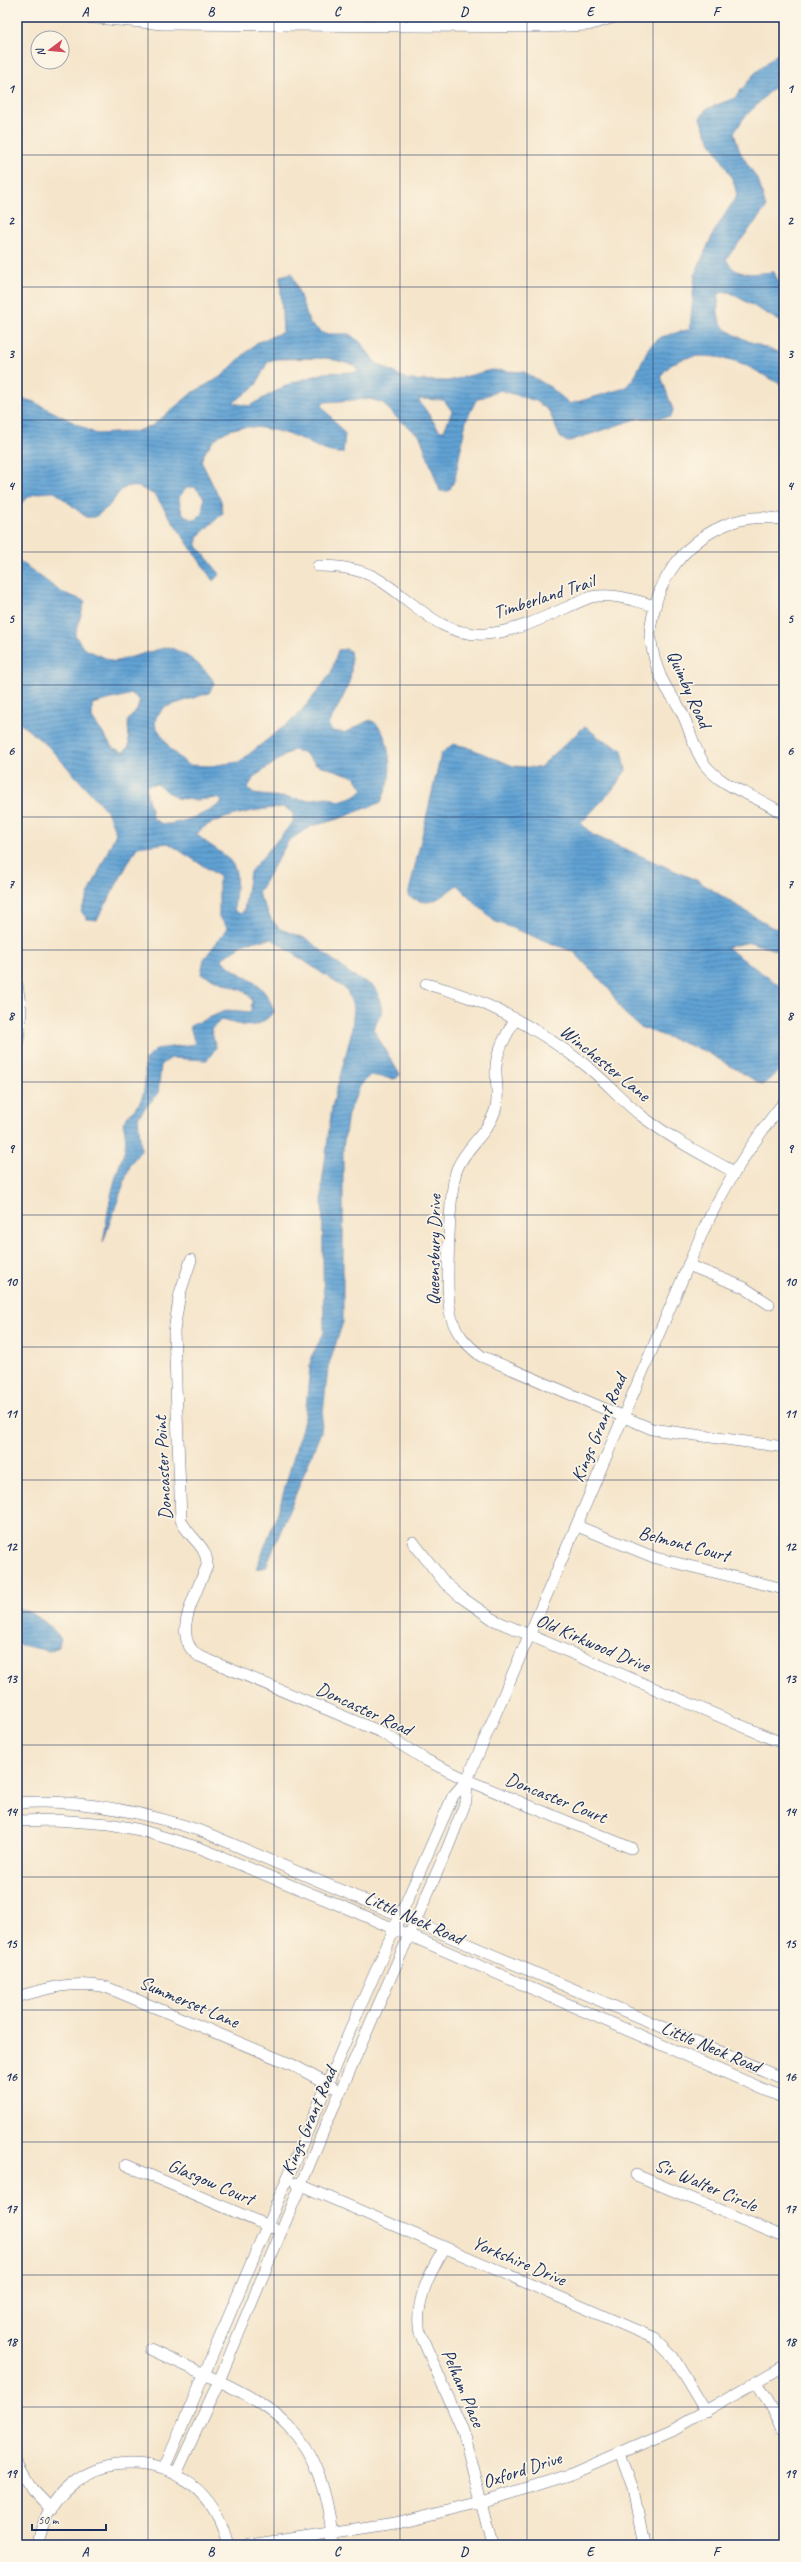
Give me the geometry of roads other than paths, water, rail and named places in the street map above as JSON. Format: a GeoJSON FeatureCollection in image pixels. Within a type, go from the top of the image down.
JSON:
{"type":"FeatureCollection","features":[{"type":"Feature","properties":{"kind":"street"},"geometry":{"type":"LineString","coordinates":[[85,17],[163,24],[545,27],[588,25],[616,17]]}},
{"type":"Feature","properties":{"kind":"street","name":"Quimby Road"},"geometry":{"type":"LineString","coordinates":[[784,520],[763,518],[744,520],[710,532],[696,541],[675,562],[666,578],[655,606],[650,633],[655,662],[665,686],[682,713],[700,756],[715,776],[726,784],[784,815]]}},
{"type":"Feature","properties":{"kind":"street","name":"Timberland Trail"},"geometry":{"type":"LineString","coordinates":[[318,566],[340,567],[363,572],[389,587],[436,623],[469,633],[483,634],[510,630],[591,597],[602,595],[624,597],[655,606]]}},
{"type":"Feature","properties":{"kind":"street"},"geometry":{"type":"LineString","coordinates":[[17,984],[21,1011],[17,1051]]}},
{"type":"Feature","properties":{"kind":"street","name":"Winchester Lane"},"geometry":{"type":"LineString","coordinates":[[426,984],[454,991],[515,1019],[559,1046],[586,1065],[625,1102],[645,1118],[734,1172]]}},
{"type":"Feature","properties":{"kind":"street","name":"Queensbury Drive"},"geometry":{"type":"LineString","coordinates":[[515,1019],[500,1049],[496,1065],[498,1098],[496,1110],[483,1133],[460,1161],[454,1181],[449,1238],[448,1301],[450,1315],[461,1338],[481,1356],[624,1417],[664,1432],[784,1447]]}},
{"type":"Feature","properties":{"kind":"street","name":"Kings Grant Road"},"geometry":{"type":"LineString","coordinates":[[164,2469],[394,1930],[453,1796],[467,1780],[709,1217],[734,1172],[759,1134],[784,1102]]}},
{"type":"Feature","properties":{"kind":"street","name":"Doncaster Point"},"geometry":{"type":"LineString","coordinates":[[191,1260],[180,1293],[174,1330],[181,1520],[184,1529],[203,1548],[207,1559],[207,1566],[185,1623],[184,1638],[187,1646],[199,1656],[244,1674]]}},
{"type":"Feature","properties":{"kind":"street"},"geometry":{"type":"LineString","coordinates":[[688,1265],[743,1288],[770,1304]]}},
{"type":"Feature","properties":{"kind":"street","name":"Belmont Court"},"geometry":{"type":"LineString","coordinates":[[577,1526],[656,1558],[784,1589]]}},
{"type":"Feature","properties":{"kind":"street","name":"Old Kirkwood Drive"},"geometry":{"type":"LineString","coordinates":[[413,1542],[420,1548],[434,1569],[462,1597],[494,1620],[696,1708],[777,1741],[784,1741]]}},
{"type":"Feature","properties":{"kind":"street","name":"Doncaster Road"},"geometry":{"type":"LineString","coordinates":[[244,1674],[381,1732],[426,1760],[467,1780]]}},
{"type":"Feature","properties":{"kind":"street","name":"Kings Grant Road"},"geometry":{"type":"LineString","coordinates":[[176,2474],[219,2381],[341,2090],[466,1801],[467,1780]]}},
{"type":"Feature","properties":{"kind":"street","name":"Doncaster Court"},"geometry":{"type":"LineString","coordinates":[[467,1780],[631,1848]]}},
{"type":"Feature","properties":{"kind":"street","name":"Little Neck Road"},"geometry":{"type":"LineString","coordinates":[[17,1803],[63,1802],[111,1807],[176,1822],[239,1845],[784,2080]]}},
{"type":"Feature","properties":{"kind":"street","name":"Little Neck Road"},"geometry":{"type":"LineString","coordinates":[[17,1821],[85,1822],[140,1830],[170,1838],[351,1910],[394,1930],[784,2098]]}},
{"type":"Feature","properties":{"kind":"street","name":"Summerset Lane"},"geometry":{"type":"LineString","coordinates":[[17,1997],[61,1984],[91,1984],[106,1987],[293,2065],[341,2090]]}},
{"type":"Feature","properties":{"kind":"street","name":"Glasgow Court"},"geometry":{"type":"LineString","coordinates":[[126,2165],[281,2231]]}},
{"type":"Feature","properties":{"kind":"street","name":"Sir Walter Circle"},"geometry":{"type":"LineString","coordinates":[[636,2175],[784,2237]]}},
{"type":"Feature","properties":{"kind":"street","name":"Yorkshire Drive"},"geometry":{"type":"LineString","coordinates":[[288,2179],[444,2249],[654,2338],[673,2357],[706,2412]]}},
{"type":"Feature","properties":{"kind":"street","name":"Pelham Place"},"geometry":{"type":"LineString","coordinates":[[444,2249],[422,2298],[418,2323],[420,2333],[463,2431],[492,2545]]}},
{"type":"Feature","properties":{"kind":"street"},"geometry":{"type":"LineString","coordinates":[[150,2349],[204,2375],[243,2391],[262,2404],[302,2440],[325,2494],[333,2545]]}},
{"type":"Feature","properties":{"kind":"street","name":"Oxford Drive"},"geometry":{"type":"LineString","coordinates":[[249,2545],[395,2524],[482,2502],[569,2475],[620,2453],[706,2412],[784,2366]]}},
{"type":"Feature","properties":{"kind":"street"},"geometry":{"type":"LineString","coordinates":[[757,2382],[784,2430]]}},
{"type":"Feature","properties":{"kind":"street"},"geometry":{"type":"LineString","coordinates":[[620,2453],[633,2489],[644,2545]]}},
{"type":"Feature","properties":{"kind":"street"},"geometry":{"type":"LineString","coordinates":[[17,2463],[32,2489],[51,2509]]}},
{"type":"Feature","properties":{"kind":"street"},"geometry":{"type":"LineString","coordinates":[[38,2545],[42,2529],[51,2509],[72,2486],[82,2478],[106,2468],[135,2464],[164,2469],[176,2474],[192,2484],[212,2506],[224,2530],[228,2545]]}},
{"type":"Feature","properties":{"kind":"water"},"geometry":{"type":"Polygon","coordinates":[[[784,48],[784,77],[743,119],[734,133],[740,152],[759,182],[766,208],[726,259],[735,270],[740,272],[753,274],[774,272],[784,294],[784,321],[778,320],[729,292],[719,293],[718,312],[721,323],[732,333],[750,342],[784,354],[784,386],[734,360],[709,356],[682,359],[667,368],[661,376],[673,410],[671,417],[639,418],[567,442],[560,437],[549,411],[536,401],[500,390],[476,400],[466,421],[455,479],[449,491],[440,491],[420,436],[398,419],[383,403],[370,399],[324,402],[322,406],[345,434],[343,453],[330,452],[300,438],[266,429],[253,427],[228,431],[218,437],[209,447],[201,461],[221,501],[223,513],[197,537],[197,546],[220,574],[213,581],[155,495],[139,487],[128,486],[121,490],[108,507],[95,517],[86,517],[55,492],[38,493],[33,495],[21,503],[17,508],[17,397],[34,402],[96,434],[134,432],[152,426],[192,393],[222,376],[256,343],[283,332],[280,276],[292,273],[310,324],[324,334],[349,334],[360,342],[376,363],[408,380],[448,381],[491,370],[524,372],[550,387],[570,404],[625,388],[634,378],[649,347],[661,337],[690,329],[695,274],[714,232],[737,195],[730,175],[708,138],[700,118],[706,109],[735,98],[754,74],[784,48]],[[327,358],[277,359],[268,361],[256,385],[233,403],[249,406],[291,383],[325,373],[359,372],[354,365],[327,358]],[[418,399],[440,431],[444,431],[452,411],[444,400],[418,399]],[[187,487],[179,497],[180,506],[183,513],[191,519],[196,520],[202,513],[204,498],[195,487],[187,487]]]}},
{"type":"Feature","properties":{"kind":"water"},"geometry":{"type":"Polygon","coordinates":[[[17,559],[61,592],[85,601],[75,635],[83,648],[114,662],[167,647],[187,656],[200,666],[211,678],[214,683],[209,693],[165,707],[156,717],[155,725],[171,750],[188,765],[210,766],[239,762],[296,717],[331,673],[338,650],[346,649],[350,651],[351,662],[349,682],[328,725],[332,731],[344,733],[370,720],[381,729],[387,745],[390,771],[381,802],[338,819],[312,826],[289,840],[258,893],[271,919],[280,929],[307,939],[353,976],[373,986],[378,993],[382,1012],[373,1029],[400,1075],[395,1079],[370,1075],[360,1086],[348,1114],[343,1148],[343,1322],[328,1367],[321,1432],[266,1567],[256,1569],[278,1512],[305,1417],[311,1357],[324,1333],[322,1184],[332,1107],[351,1035],[354,1009],[347,990],[272,939],[247,942],[221,959],[237,972],[259,986],[265,992],[274,1012],[261,1023],[250,1026],[221,1020],[211,1029],[216,1048],[207,1060],[171,1058],[161,1065],[158,1093],[138,1117],[141,1150],[131,1163],[103,1242],[111,1195],[124,1152],[126,1140],[123,1123],[140,1102],[145,1084],[145,1060],[156,1049],[195,1044],[190,1026],[227,1010],[251,1012],[252,1000],[246,992],[201,974],[204,959],[228,928],[219,917],[219,876],[168,843],[137,847],[97,920],[87,919],[81,911],[116,833],[107,811],[48,746],[17,721],[17,559]],[[132,694],[92,704],[92,718],[113,748],[124,752],[129,746],[128,720],[137,710],[140,700],[132,694]],[[293,750],[255,776],[248,787],[253,794],[307,800],[327,797],[339,801],[358,795],[363,789],[355,777],[316,764],[303,752],[293,750]],[[157,784],[147,785],[152,818],[163,824],[177,823],[194,817],[211,810],[222,802],[218,798],[197,800],[176,798],[157,784]],[[284,807],[237,814],[224,818],[203,828],[197,834],[223,854],[235,869],[236,889],[234,910],[240,914],[244,911],[250,872],[293,822],[293,813],[284,807]]]}},
{"type":"Feature","properties":{"kind":"water"},"geometry":{"type":"Polygon","coordinates":[[[585,726],[598,737],[622,750],[626,770],[613,789],[581,823],[593,835],[698,881],[771,927],[784,931],[784,950],[775,950],[750,942],[726,947],[784,989],[784,1066],[763,1085],[705,1051],[640,1027],[623,1012],[609,989],[574,952],[494,921],[457,885],[439,898],[429,902],[416,900],[408,896],[441,754],[453,744],[467,747],[513,766],[539,768],[585,726]]]}},
{"type":"Feature","properties":{"kind":"water"},"geometry":{"type":"Polygon","coordinates":[[[17,1608],[36,1616],[52,1629],[61,1639],[58,1647],[49,1651],[17,1644],[17,1608]]]}}]}
